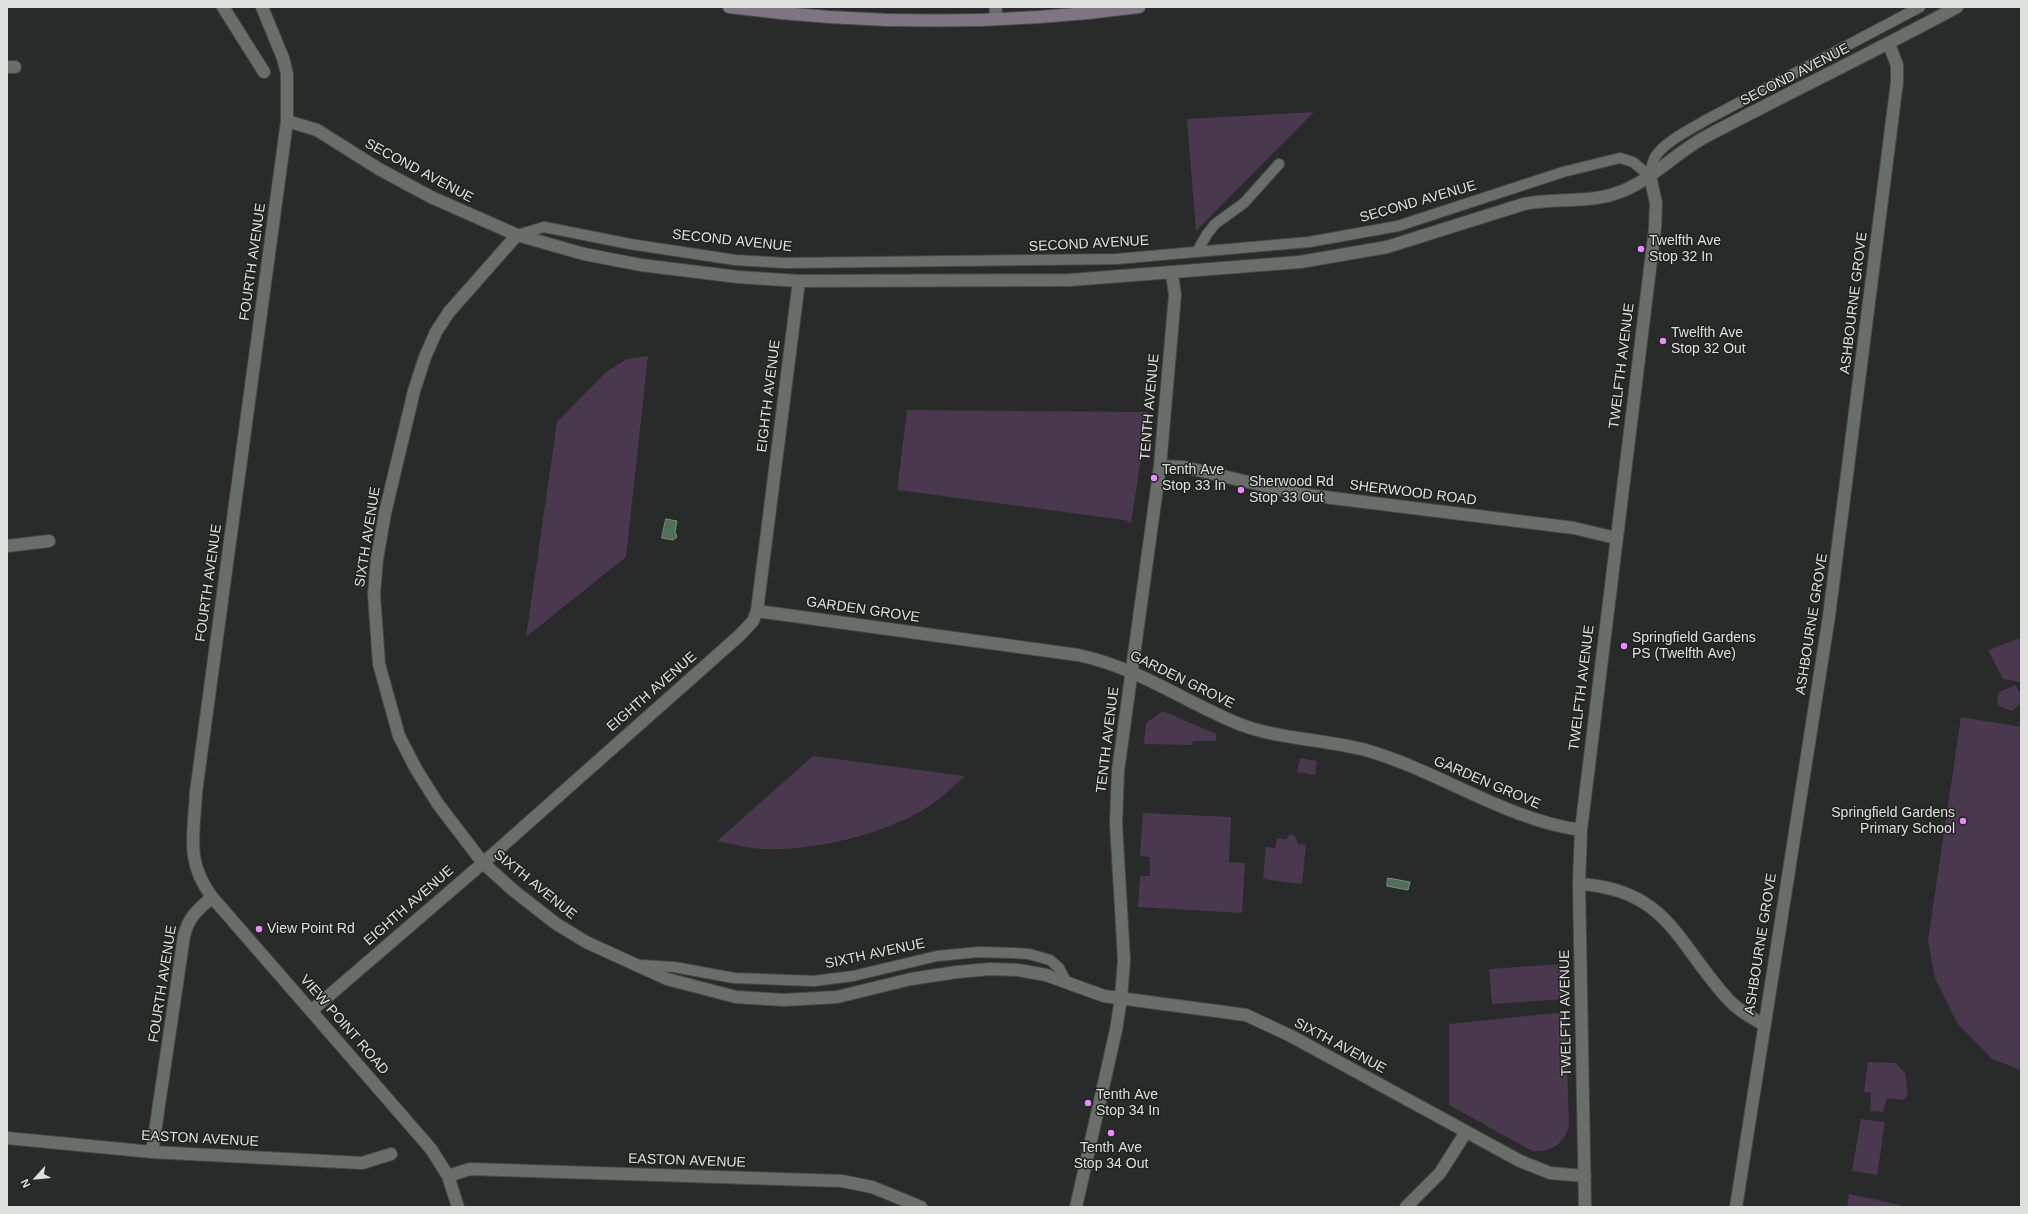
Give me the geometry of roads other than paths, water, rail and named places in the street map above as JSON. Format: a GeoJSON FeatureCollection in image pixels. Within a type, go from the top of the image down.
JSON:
{"type":"FeatureCollection","features":[{"type":"Feature","properties":{"kind":"street"},"geometry":{"type":"LineString","coordinates":[[223,7],[264,72]]}},
{"type":"Feature","properties":{"kind":"street","name":"FOURTH AVENUE"},"geometry":{"type":"LineString","coordinates":[[152,1152],[187,923],[194,913],[212,898],[199,877],[193,857],[196,792],[287,121],[287,74],[283,58],[262,7]]}},
{"type":"Feature","properties":{"kind":"street"},"geometry":{"type":"LineString","coordinates":[[729,7],[771,12],[888,20],[1042,17],[1139,7]]}},
{"type":"Feature","properties":{"kind":"street"},"geometry":{"type":"LineString","coordinates":[[995,19],[996,7]]}},
{"type":"Feature","properties":{"kind":"street","name":"SECOND AVENUE"},"geometry":{"type":"LineString","coordinates":[[287,121],[317,130],[379,169],[431,197],[517,235],[584,254],[641,265],[738,277],[799,281],[1070,280],[1172,274],[1300,262],[1359,253],[1387,247],[1524,204],[1540,201],[1580,200],[1613,194],[1628,189],[1650,176],[1705,137],[1889,44],[1957,7]]}},
{"type":"Feature","properties":{"kind":"street","name":"ASHBOURNE GROVE"},"geometry":{"type":"LineString","coordinates":[[1736,1207],[1838,551],[1897,82],[1897,65],[1889,44]]}},
{"type":"Feature","properties":{"kind":"street","name":"TWELFTH AVENUE"},"geometry":{"type":"LineString","coordinates":[[1585,1207],[1579,884],[1581,830],[1655,228],[1656,203],[1650,176]]}},
{"type":"Feature","properties":{"kind":"street","name":"SIXTH AVENUE"},"geometry":{"type":"LineString","coordinates":[[517,235],[449,312],[436,332],[424,357],[414,391],[385,513],[374,594],[379,664],[399,736],[416,769],[438,804],[483,863],[513,890],[555,923],[586,942],[630,964],[667,980],[736,997],[764,999],[810,999],[837,996],[911,979],[990,969],[1018,970],[1046,975],[1104,996],[1231,1012],[1264,1022],[1466,1132],[1536,1168],[1565,1175],[1585,1176]]}},
{"type":"Feature","properties":{"kind":"street","name":"TENTH AVENUE"},"geometry":{"type":"LineString","coordinates":[[1076,1207],[1116,1030],[1121,998],[1124,960],[1116,800],[1160,466],[1175,295],[1172,274]]}},
{"type":"Feature","properties":{"kind":"street","name":"EIGHTH AVENUE"},"geometry":{"type":"LineString","coordinates":[[311,1011],[483,863],[740,635],[752,621],[756,611],[799,281]]}},
{"type":"Feature","properties":{"kind":"street","name":"SHERWOOD ROAD"},"geometry":{"type":"LineString","coordinates":[[1160,466],[1184,467],[1289,492],[1574,528],[1616,538]]}},
{"type":"Feature","properties":{"kind":"street"},"geometry":{"type":"LineString","coordinates":[[7,546],[49,541]]}},
{"type":"Feature","properties":{"kind":"street","name":"GARDEN GROVE"},"geometry":{"type":"LineString","coordinates":[[756,611],[1078,656],[1104,661],[1132,671],[1240,724],[1261,730],[1368,751],[1409,766],[1543,823],[1581,830]]}},
{"type":"Feature","properties":{"kind":"street"},"geometry":{"type":"LineString","coordinates":[[1579,884],[1601,885],[1618,890],[1636,898],[1654,909],[1684,941],[1727,998],[1743,1012],[1764,1025]]}},
{"type":"Feature","properties":{"kind":"street","name":"VIEW POINT ROAD"},"geometry":{"type":"LineString","coordinates":[[212,898],[431,1150],[448,1176],[458,1207]]}},
{"type":"Feature","properties":{"kind":"street"},"geometry":{"type":"LineString","coordinates":[[1406,1207],[1440,1173],[1466,1132]]}},
{"type":"Feature","properties":{"kind":"street","name":"EASTON AVENUE"},"geometry":{"type":"LineString","coordinates":[[7,1138],[152,1152],[362,1163],[391,1154]]}},
{"type":"Feature","properties":{"kind":"street","name":"EASTON AVENUE"},"geometry":{"type":"LineString","coordinates":[[448,1176],[470,1169],[842,1181],[872,1187],[921,1207]]}},
{"type":"Feature","properties":{"kind":"lane","name":"SECOND AVENUE"},"geometry":{"type":"LineString","coordinates":[[517,235],[544,227],[630,244],[693,254],[735,260],[786,263],[1062,261],[1116,259],[1309,242],[1364,234],[1398,226],[1563,172],[1620,158],[1633,162],[1650,176],[1654,157],[1664,147],[1679,136],[1706,120],[1920,7]]}},
{"type":"Feature","properties":{"kind":"lane"},"geometry":{"type":"LineString","coordinates":[[1197,252],[1207,234],[1215,224],[1250,198],[1279,164]]}},
{"type":"Feature","properties":{"kind":"lane","name":"SIXTH AVENUE"},"geometry":{"type":"LineString","coordinates":[[630,964],[674,967],[734,978],[814,981],[853,976],[937,956],[979,952],[1013,953],[1029,954],[1050,960],[1059,968],[1067,983]]}},
{"type":"Feature","properties":{"kind":"place","name":"Twelfth Ave Stop 32 In"},"geometry":{"type":"Point","coordinates":[1641,249]}},
{"type":"Feature","properties":{"kind":"place","name":"Twelfth Ave Stop 32 Out"},"geometry":{"type":"Point","coordinates":[1663,341]}},
{"type":"Feature","properties":{"kind":"place","name":"Tenth Ave Stop 33 In"},"geometry":{"type":"Point","coordinates":[1154,478]}},
{"type":"Feature","properties":{"kind":"place","name":"Sherwood Rd Stop 33 Out"},"geometry":{"type":"Point","coordinates":[1241,490]}},
{"type":"Feature","properties":{"kind":"place","name":"Springfield Gardens PS (Twelfth Ave)"},"geometry":{"type":"Point","coordinates":[1624,646]}},
{"type":"Feature","properties":{"kind":"place","name":"Springfield Gardens Primary School"},"geometry":{"type":"Point","coordinates":[1963,821]}},
{"type":"Feature","properties":{"kind":"place","name":"View Point Rd"},"geometry":{"type":"Point","coordinates":[259,929]}},
{"type":"Feature","properties":{"kind":"place","name":"Tenth Ave Stop 34 In"},"geometry":{"type":"Point","coordinates":[1088,1103]}},
{"type":"Feature","properties":{"kind":"place","name":"Tenth Ave Stop 34 Out"},"geometry":{"type":"Point","coordinates":[1111,1133]}}]}
